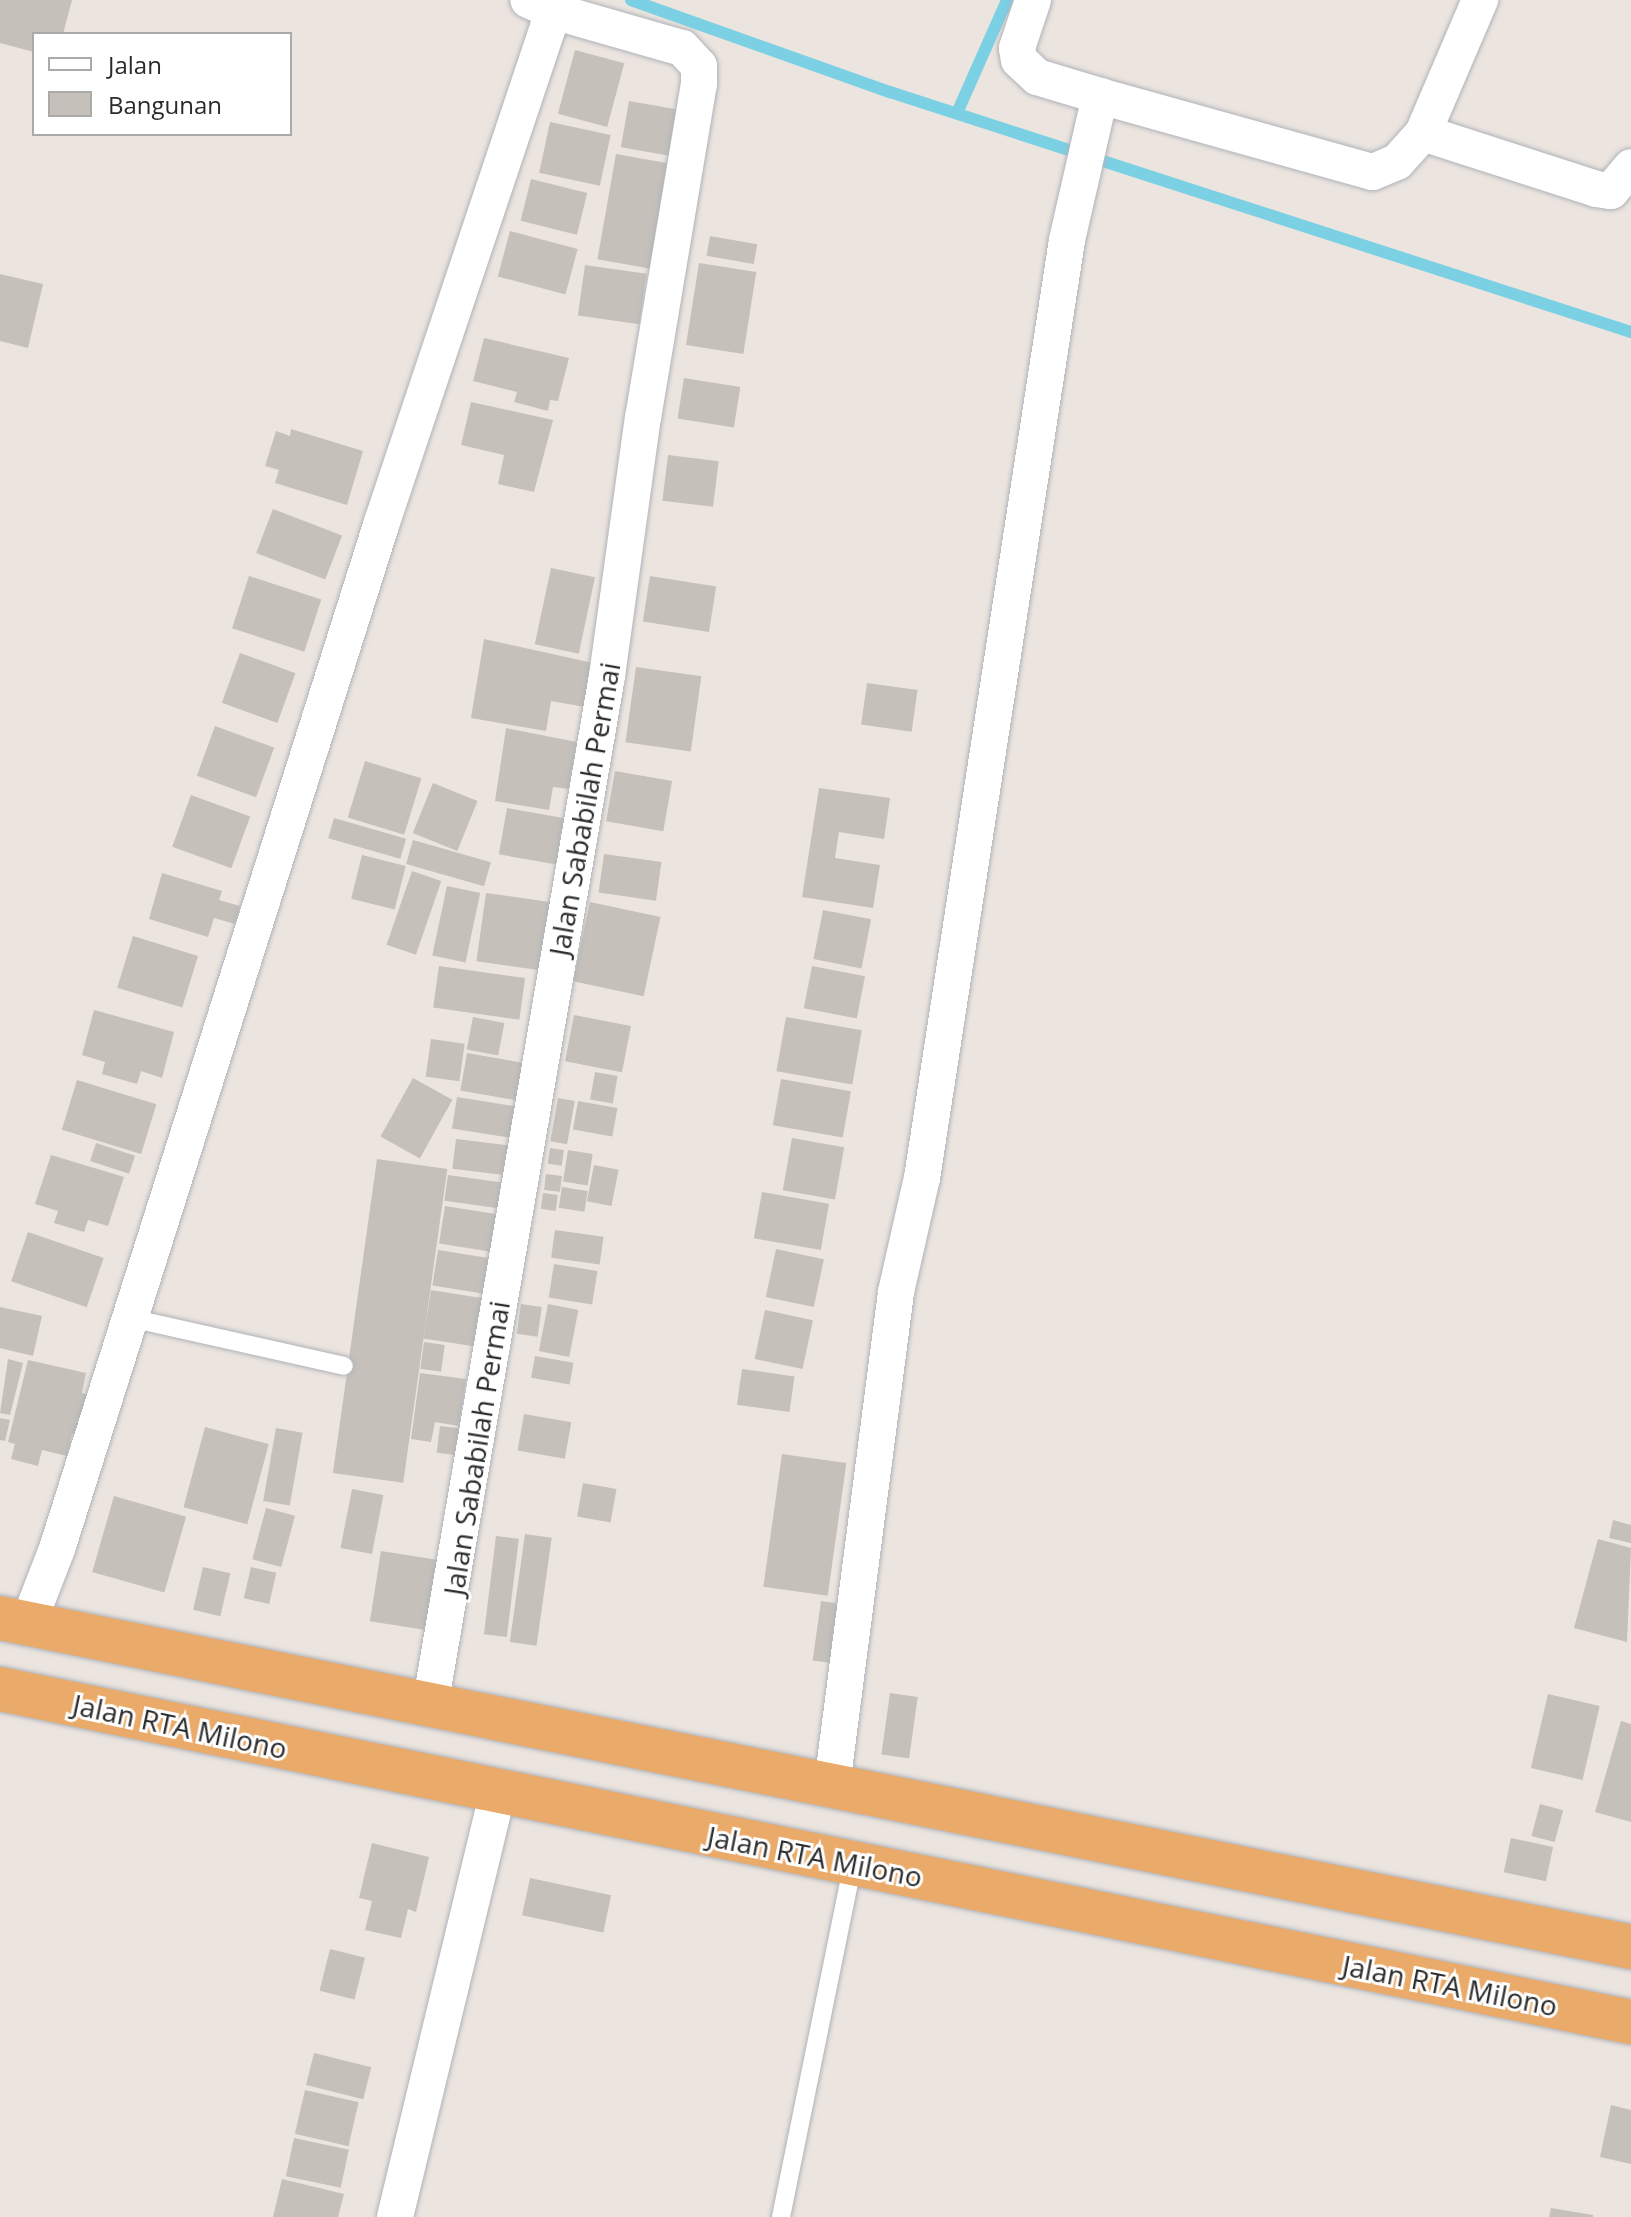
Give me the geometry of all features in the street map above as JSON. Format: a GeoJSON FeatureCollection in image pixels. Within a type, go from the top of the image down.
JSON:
{"type":"FeatureCollection","features":[{"type":"Feature","properties":{"kind":"highway"},"geometry":{"type":"LineString","coordinates":[[14,1621],[1631,1947]]}},
{"type":"Feature","properties":{"kind":"highway","name":"Jalan RTA Milono"},"geometry":{"type":"LineString","coordinates":[[0,1689],[1631,2022]]}},
{"type":"Feature","properties":{"kind":"highway"},"geometry":{"type":"LineString","coordinates":[[609,1814],[622,1744]]}},
{"type":"Feature","properties":{"kind":"street"},"geometry":{"type":"LineString","coordinates":[[1033,0],[1017,48],[1019,60],[1037,77],[1097,107],[1373,172],[1397,162],[1423,133],[1480,0]]}},
{"type":"Feature","properties":{"kind":"street"},"geometry":{"type":"LineString","coordinates":[[14,1621],[130,1318],[541,5]]}},
{"type":"Feature","properties":{"kind":"street","name":"Jalan Sababilah Permai"},"geometry":{"type":"LineString","coordinates":[[430,1706],[607,676],[643,418],[699,84],[699,66],[682,48],[541,5]]}},
{"type":"Feature","properties":{"kind":"street"},"geometry":{"type":"LineString","coordinates":[[832,1785],[896,1292],[922,1178],[1081,169],[1097,107]]}},
{"type":"Feature","properties":{"kind":"street"},"geometry":{"type":"LineString","coordinates":[[1423,133],[1596,189],[1611,191],[1631,167]]}},
{"type":"Feature","properties":{"kind":"street"},"geometry":{"type":"LineString","coordinates":[[395,2217],[498,1791]]}},
{"type":"Feature","properties":{"kind":"lane"},"geometry":{"type":"LineString","coordinates":[[130,1318],[344,1366]]}},
{"type":"Feature","properties":{"kind":"lane"},"geometry":{"type":"LineString","coordinates":[[781,2217],[853,1864]]}},
{"type":"Feature","properties":{"kind":"building"},"geometry":{"type":"Polygon","coordinates":[[[0,0],[72,0],[64,32],[32,32],[32,51],[0,43],[0,0]]]}},
{"type":"Feature","properties":{"kind":"building"},"geometry":{"type":"Polygon","coordinates":[[[575,50],[624,63],[607,127],[558,114],[575,50]]]}},
{"type":"Feature","properties":{"kind":"building"},"geometry":{"type":"Polygon","coordinates":[[[629,101],[683,111],[675,157],[621,147],[629,101]]]}},
{"type":"Feature","properties":{"kind":"building"},"geometry":{"type":"Polygon","coordinates":[[[550,122],[611,135],[600,186],[539,173],[550,122]]]}},
{"type":"Feature","properties":{"kind":"building"},"geometry":{"type":"Polygon","coordinates":[[[616,154],[668,163],[650,269],[597,259],[616,154]]]}},
{"type":"Feature","properties":{"kind":"building"},"geometry":{"type":"Polygon","coordinates":[[[531,179],[587,193],[577,235],[521,221],[531,179]]]}},
{"type":"Feature","properties":{"kind":"building"},"geometry":{"type":"Polygon","coordinates":[[[510,231],[578,249],[565,295],[498,276],[510,231]]]}},
{"type":"Feature","properties":{"kind":"building"},"geometry":{"type":"Polygon","coordinates":[[[710,236],[757,244],[754,264],[707,256],[710,236]]]}},
{"type":"Feature","properties":{"kind":"building"},"geometry":{"type":"Polygon","coordinates":[[[699,263],[756,272],[743,354],[686,345],[699,263]]]}},
{"type":"Feature","properties":{"kind":"building"},"geometry":{"type":"Polygon","coordinates":[[[585,265],[646,274],[639,324],[578,316],[585,265]]]}},
{"type":"Feature","properties":{"kind":"building"},"geometry":{"type":"Polygon","coordinates":[[[0,274],[43,284],[28,348],[0,341],[0,274]]]}},
{"type":"Feature","properties":{"kind":"building"},"geometry":{"type":"Polygon","coordinates":[[[484,338],[569,358],[558,401],[550,400],[548,411],[514,402],[517,392],[473,381],[484,338]]]}},
{"type":"Feature","properties":{"kind":"building"},"geometry":{"type":"Polygon","coordinates":[[[684,378],[740,387],[734,427],[678,418],[684,378]]]}},
{"type":"Feature","properties":{"kind":"building"},"geometry":{"type":"Polygon","coordinates":[[[471,402],[553,420],[534,492],[498,484],[504,455],[461,445],[471,402]]]}},
{"type":"Feature","properties":{"kind":"building"},"geometry":{"type":"Polygon","coordinates":[[[291,429],[363,451],[347,505],[275,483],[279,470],[265,466],[276,431],[290,436],[291,429]]]}},
{"type":"Feature","properties":{"kind":"building"},"geometry":{"type":"Polygon","coordinates":[[[668,455],[719,461],[713,507],[662,501],[668,455]]]}},
{"type":"Feature","properties":{"kind":"building"},"geometry":{"type":"Polygon","coordinates":[[[273,509],[342,536],[325,579],[256,553],[273,509]]]}},
{"type":"Feature","properties":{"kind":"building"},"geometry":{"type":"Polygon","coordinates":[[[551,568],[595,577],[579,654],[535,644],[551,568]]]}},
{"type":"Feature","properties":{"kind":"building"},"geometry":{"type":"Polygon","coordinates":[[[249,576],[321,599],[304,652],[232,628],[249,576]]]}},
{"type":"Feature","properties":{"kind":"building"},"geometry":{"type":"Polygon","coordinates":[[[650,576],[716,586],[709,632],[643,621],[650,576]]]}},
{"type":"Feature","properties":{"kind":"building"},"geometry":{"type":"Polygon","coordinates":[[[484,639],[593,663],[585,707],[551,701],[546,731],[471,718],[484,639]]]}},
{"type":"Feature","properties":{"kind":"building"},"geometry":{"type":"Polygon","coordinates":[[[240,653],[295,673],[277,723],[222,703],[240,653]]]}},
{"type":"Feature","properties":{"kind":"building"},"geometry":{"type":"Polygon","coordinates":[[[636,667],[701,676],[691,751],[625,742],[636,667]]]}},
{"type":"Feature","properties":{"kind":"building"},"geometry":{"type":"Polygon","coordinates":[[[867,683],[918,690],[912,732],[861,725],[867,683]]]}},
{"type":"Feature","properties":{"kind":"building"},"geometry":{"type":"Polygon","coordinates":[[[215,726],[274,748],[256,797],[197,776],[215,726]]]}},
{"type":"Feature","properties":{"kind":"building"},"geometry":{"type":"Polygon","coordinates":[[[506,728],[577,742],[569,789],[553,787],[549,810],[495,801],[506,728]]]}},
{"type":"Feature","properties":{"kind":"building"},"geometry":{"type":"Polygon","coordinates":[[[365,761],[421,778],[404,835],[348,817],[365,761]]]}},
{"type":"Feature","properties":{"kind":"building"},"geometry":{"type":"Polygon","coordinates":[[[615,771],[672,781],[663,831],[606,821],[615,771]]]}},
{"type":"Feature","properties":{"kind":"building"},"geometry":{"type":"Polygon","coordinates":[[[433,783],[478,801],[457,851],[413,833],[433,783]]]}},
{"type":"Feature","properties":{"kind":"building"},"geometry":{"type":"Polygon","coordinates":[[[819,788],[890,798],[884,839],[839,832],[835,858],[880,865],[873,908],[802,897],[819,788]]]}},
{"type":"Feature","properties":{"kind":"building"},"geometry":{"type":"Polygon","coordinates":[[[191,795],[250,817],[231,868],[172,847],[191,795]]]}},
{"type":"Feature","properties":{"kind":"building"},"geometry":{"type":"Polygon","coordinates":[[[507,808],[566,818],[558,865],[499,854],[507,808]]]}},
{"type":"Feature","properties":{"kind":"building"},"geometry":{"type":"Polygon","coordinates":[[[334,818],[406,839],[400,859],[328,838],[334,818]]]}},
{"type":"Feature","properties":{"kind":"building"},"geometry":{"type":"Polygon","coordinates":[[[413,840],[491,862],[484,886],[406,864],[413,840]]]}},
{"type":"Feature","properties":{"kind":"building"},"geometry":{"type":"Polygon","coordinates":[[[604,854],[661,862],[656,901],[599,893],[604,854]]]}},
{"type":"Feature","properties":{"kind":"building"},"geometry":{"type":"Polygon","coordinates":[[[362,855],[406,866],[395,910],[351,899],[362,855]]]}},
{"type":"Feature","properties":{"kind":"building"},"geometry":{"type":"Polygon","coordinates":[[[412,871],[441,881],[416,955],[387,945],[412,871]]]}},
{"type":"Feature","properties":{"kind":"building"},"geometry":{"type":"Polygon","coordinates":[[[162,873],[222,891],[219,900],[240,906],[235,924],[214,918],[208,937],[149,919],[162,873]]]}},
{"type":"Feature","properties":{"kind":"building"},"geometry":{"type":"Polygon","coordinates":[[[447,886],[480,893],[465,963],[432,955],[447,886]]]}},
{"type":"Feature","properties":{"kind":"building"},"geometry":{"type":"Polygon","coordinates":[[[486,893],[556,903],[547,971],[476,961],[486,893]]]}},
{"type":"Feature","properties":{"kind":"building"},"geometry":{"type":"Polygon","coordinates":[[[590,902],[660,917],[644,996],[573,981],[590,902]]]}},
{"type":"Feature","properties":{"kind":"building"},"geometry":{"type":"Polygon","coordinates":[[[823,910],[871,919],[862,968],[813,959],[823,910]]]}},
{"type":"Feature","properties":{"kind":"building"},"geometry":{"type":"Polygon","coordinates":[[[133,936],[198,956],[182,1008],[117,988],[133,936]]]}},
{"type":"Feature","properties":{"kind":"building"},"geometry":{"type":"Polygon","coordinates":[[[439,966],[525,978],[519,1020],[433,1008],[439,966]]]}},
{"type":"Feature","properties":{"kind":"building"},"geometry":{"type":"Polygon","coordinates":[[[812,966],[865,976],[857,1019],[804,1008],[812,966]]]}},
{"type":"Feature","properties":{"kind":"building"},"geometry":{"type":"Polygon","coordinates":[[[94,1010],[174,1032],[162,1078],[141,1071],[137,1084],[102,1074],[105,1062],[82,1055],[94,1010]]]}},
{"type":"Feature","properties":{"kind":"building"},"geometry":{"type":"Polygon","coordinates":[[[574,1015],[631,1026],[622,1072],[565,1061],[574,1015]]]}},
{"type":"Feature","properties":{"kind":"building"},"geometry":{"type":"Polygon","coordinates":[[[473,1017],[504,1023],[498,1055],[467,1049],[473,1017]]]}},
{"type":"Feature","properties":{"kind":"building"},"geometry":{"type":"Polygon","coordinates":[[[786,1017],[862,1030],[852,1085],[776,1071],[786,1017]]]}},
{"type":"Feature","properties":{"kind":"building"},"geometry":{"type":"Polygon","coordinates":[[[431,1039],[465,1044],[459,1081],[426,1077],[431,1039]]]}},
{"type":"Feature","properties":{"kind":"building"},"geometry":{"type":"Polygon","coordinates":[[[467,1053],[524,1063],[518,1100],[460,1090],[467,1053]]]}},
{"type":"Feature","properties":{"kind":"building"},"geometry":{"type":"Polygon","coordinates":[[[595,1072],[618,1076],[613,1104],[590,1100],[595,1072]]]}},
{"type":"Feature","properties":{"kind":"building"},"geometry":{"type":"Polygon","coordinates":[[[413,1078],[452,1100],[420,1158],[381,1137],[413,1078]]]}},
{"type":"Feature","properties":{"kind":"building"},"geometry":{"type":"Polygon","coordinates":[[[781,1079],[851,1091],[843,1138],[773,1125],[781,1079]]]}},
{"type":"Feature","properties":{"kind":"building"},"geometry":{"type":"Polygon","coordinates":[[[77,1080],[156,1104],[141,1154],[62,1130],[77,1080]]]}},
{"type":"Feature","properties":{"kind":"building"},"geometry":{"type":"Polygon","coordinates":[[[457,1097],[515,1106],[510,1138],[452,1129],[457,1097]]]}},
{"type":"Feature","properties":{"kind":"building"},"geometry":{"type":"Polygon","coordinates":[[[558,1098],[575,1101],[567,1144],[550,1141],[558,1098]]]}},
{"type":"Feature","properties":{"kind":"building"},"geometry":{"type":"Polygon","coordinates":[[[578,1101],[617,1108],[612,1137],[573,1130],[578,1101]]]}},
{"type":"Feature","properties":{"kind":"building"},"geometry":{"type":"Polygon","coordinates":[[[792,1138],[844,1147],[835,1199],[783,1190],[792,1138]]]}},
{"type":"Feature","properties":{"kind":"building"},"geometry":{"type":"Polygon","coordinates":[[[456,1139],[510,1146],[506,1175],[452,1169],[456,1139]]]}},
{"type":"Feature","properties":{"kind":"building"},"geometry":{"type":"Polygon","coordinates":[[[96,1143],[135,1156],[129,1174],[90,1161],[96,1143]]]}},
{"type":"Feature","properties":{"kind":"building"},"geometry":{"type":"Polygon","coordinates":[[[550,1148],[564,1150],[562,1166],[548,1164],[550,1148]]]}},
{"type":"Feature","properties":{"kind":"building"},"geometry":{"type":"Polygon","coordinates":[[[568,1150],[593,1154],[588,1186],[563,1182],[568,1150]]]}},
{"type":"Feature","properties":{"kind":"building"},"geometry":{"type":"Polygon","coordinates":[[[51,1155],[124,1177],[108,1226],[88,1220],[84,1232],[54,1223],[58,1211],[35,1204],[51,1155]]]}},
{"type":"Feature","properties":{"kind":"building"},"geometry":{"type":"Polygon","coordinates":[[[377,1159],[447,1169],[403,1483],[333,1473],[377,1159]]]}},
{"type":"Feature","properties":{"kind":"building"},"geometry":{"type":"Polygon","coordinates":[[[594,1165],[619,1170],[611,1206],[587,1201],[594,1165]]]}},
{"type":"Feature","properties":{"kind":"building"},"geometry":{"type":"Polygon","coordinates":[[[546,1174],[562,1176],[560,1192],[544,1190],[546,1174]]]}},
{"type":"Feature","properties":{"kind":"building"},"geometry":{"type":"Polygon","coordinates":[[[448,1175],[505,1183],[502,1209],[444,1201],[448,1175]]]}},
{"type":"Feature","properties":{"kind":"building"},"geometry":{"type":"Polygon","coordinates":[[[562,1187],[588,1191],[584,1212],[559,1208],[562,1187]]]}},
{"type":"Feature","properties":{"kind":"building"},"geometry":{"type":"Polygon","coordinates":[[[762,1192],[829,1204],[821,1250],[754,1238],[762,1192]]]}},
{"type":"Feature","properties":{"kind":"building"},"geometry":{"type":"Polygon","coordinates":[[[543,1193],[558,1195],[556,1211],[541,1209],[543,1193]]]}},
{"type":"Feature","properties":{"kind":"building"},"geometry":{"type":"Polygon","coordinates":[[[445,1206],[500,1215],[494,1252],[439,1244],[445,1206]]]}},
{"type":"Feature","properties":{"kind":"building"},"geometry":{"type":"Polygon","coordinates":[[[555,1230],[604,1237],[600,1265],[551,1258],[555,1230]]]}},
{"type":"Feature","properties":{"kind":"building"},"geometry":{"type":"Polygon","coordinates":[[[28,1232],[104,1258],[87,1307],[11,1281],[28,1232]]]}},
{"type":"Feature","properties":{"kind":"building"},"geometry":{"type":"Polygon","coordinates":[[[776,1249],[824,1259],[814,1307],[766,1297],[776,1249]]]}},
{"type":"Feature","properties":{"kind":"building"},"geometry":{"type":"Polygon","coordinates":[[[438,1250],[493,1259],[488,1294],[432,1286],[438,1250]]]}},
{"type":"Feature","properties":{"kind":"building"},"geometry":{"type":"Polygon","coordinates":[[[554,1264],[597,1271],[592,1304],[549,1298],[554,1264]]]}},
{"type":"Feature","properties":{"kind":"building"},"geometry":{"type":"Polygon","coordinates":[[[431,1290],[484,1298],[477,1347],[423,1338],[431,1290]]]}},
{"type":"Feature","properties":{"kind":"building"},"geometry":{"type":"Polygon","coordinates":[[[521,1304],[542,1307],[538,1337],[517,1334],[521,1304]]]}},
{"type":"Feature","properties":{"kind":"building"},"geometry":{"type":"Polygon","coordinates":[[[548,1304],[578,1310],[569,1357],[539,1351],[548,1304]]]}},
{"type":"Feature","properties":{"kind":"building"},"geometry":{"type":"Polygon","coordinates":[[[0,1307],[42,1316],[33,1356],[0,1348],[0,1307]]]}},
{"type":"Feature","properties":{"kind":"building"},"geometry":{"type":"Polygon","coordinates":[[[765,1310],[813,1320],[803,1369],[755,1359],[765,1310]]]}},
{"type":"Feature","properties":{"kind":"building"},"geometry":{"type":"Polygon","coordinates":[[[424,1342],[445,1345],[441,1372],[420,1369],[424,1342]]]}},
{"type":"Feature","properties":{"kind":"building"},"geometry":{"type":"Polygon","coordinates":[[[535,1356],[573,1363],[570,1384],[531,1378],[535,1356]]]}},
{"type":"Feature","properties":{"kind":"building"},"geometry":{"type":"Polygon","coordinates":[[[8,1359],[23,1363],[10,1415],[0,1413],[8,1359]]]}},
{"type":"Feature","properties":{"kind":"building"},"geometry":{"type":"Polygon","coordinates":[[[28,1360],[86,1373],[82,1393],[93,1396],[84,1437],[72,1434],[67,1456],[42,1450],[38,1466],[11,1459],[15,1444],[8,1442],[28,1360]]]}},
{"type":"Feature","properties":{"kind":"building"},"geometry":{"type":"Polygon","coordinates":[[[742,1369],[794,1376],[789,1412],[737,1405],[742,1369]]]}},
{"type":"Feature","properties":{"kind":"building"},"geometry":{"type":"Polygon","coordinates":[[[420,1373],[466,1379],[459,1426],[435,1422],[431,1442],[411,1439],[420,1373]]]}},
{"type":"Feature","properties":{"kind":"building"},"geometry":{"type":"Polygon","coordinates":[[[524,1414],[571,1422],[565,1459],[518,1450],[524,1414]]]}},
{"type":"Feature","properties":{"kind":"building"},"geometry":{"type":"Polygon","coordinates":[[[0,1418],[10,1420],[5,1441],[0,1440],[0,1418]]]}},
{"type":"Feature","properties":{"kind":"building"},"geometry":{"type":"Polygon","coordinates":[[[440,1426],[463,1429],[460,1456],[437,1453],[440,1426]]]}},
{"type":"Feature","properties":{"kind":"building"},"geometry":{"type":"Polygon","coordinates":[[[205,1427],[269,1444],[247,1524],[184,1507],[205,1427]]]}},
{"type":"Feature","properties":{"kind":"building"},"geometry":{"type":"Polygon","coordinates":[[[276,1428],[303,1433],[290,1506],[263,1501],[276,1428]]]}},
{"type":"Feature","properties":{"kind":"building"},"geometry":{"type":"Polygon","coordinates":[[[782,1454],[846,1463],[828,1596],[763,1587],[782,1454]]]}},
{"type":"Feature","properties":{"kind":"building"},"geometry":{"type":"Polygon","coordinates":[[[583,1483],[616,1489],[611,1522],[577,1516],[583,1483]]]}},
{"type":"Feature","properties":{"kind":"building"},"geometry":{"type":"Polygon","coordinates":[[[352,1489],[383,1495],[372,1554],[341,1548],[352,1489]]]}},
{"type":"Feature","properties":{"kind":"building"},"geometry":{"type":"Polygon","coordinates":[[[114,1496],[186,1517],[164,1593],[92,1572],[114,1496]]]}},
{"type":"Feature","properties":{"kind":"building"},"geometry":{"type":"Polygon","coordinates":[[[266,1508],[295,1516],[281,1567],[252,1559],[266,1508]]]}},
{"type":"Feature","properties":{"kind":"building"},"geometry":{"type":"Polygon","coordinates":[[[1613,1520],[1631,1525],[1631,1543],[1609,1538],[1613,1520]]]}},
{"type":"Feature","properties":{"kind":"building"},"geometry":{"type":"Polygon","coordinates":[[[525,1534],[552,1538],[537,1646],[510,1642],[525,1534]]]}},
{"type":"Feature","properties":{"kind":"building"},"geometry":{"type":"Polygon","coordinates":[[[496,1536],[519,1539],[507,1637],[484,1634],[496,1536]]]}},
{"type":"Feature","properties":{"kind":"building"},"geometry":{"type":"Polygon","coordinates":[[[1598,1539],[1631,1548],[1627,1642],[1574,1628],[1598,1539]]]}},
{"type":"Feature","properties":{"kind":"building"},"geometry":{"type":"Polygon","coordinates":[[[381,1551],[438,1560],[427,1630],[370,1621],[381,1551]]]}},
{"type":"Feature","properties":{"kind":"building"},"geometry":{"type":"Polygon","coordinates":[[[203,1567],[230,1573],[220,1616],[193,1610],[203,1567]]]}},
{"type":"Feature","properties":{"kind":"building"},"geometry":{"type":"Polygon","coordinates":[[[251,1567],[276,1573],[269,1604],[244,1598],[251,1567]]]}},
{"type":"Feature","properties":{"kind":"building"},"geometry":{"type":"Polygon","coordinates":[[[821,1601],[851,1605],[842,1665],[813,1660],[821,1601]]]}},
{"type":"Feature","properties":{"kind":"building"},"geometry":{"type":"Polygon","coordinates":[[[890,1693],[918,1697],[909,1758],[881,1754],[890,1693]]]}},
{"type":"Feature","properties":{"kind":"building"},"geometry":{"type":"Polygon","coordinates":[[[1548,1694],[1600,1706],[1583,1780],[1531,1768],[1548,1694]]]}},
{"type":"Feature","properties":{"kind":"building"},"geometry":{"type":"Polygon","coordinates":[[[1621,1721],[1631,1724],[1631,1822],[1595,1812],[1621,1721]]]}},
{"type":"Feature","properties":{"kind":"building"},"geometry":{"type":"Polygon","coordinates":[[[1540,1804],[1563,1810],[1555,1842],[1531,1836],[1540,1804]]]}},
{"type":"Feature","properties":{"kind":"building"},"geometry":{"type":"Polygon","coordinates":[[[1511,1838],[1553,1847],[1546,1881],[1504,1872],[1511,1838]]]}},
{"type":"Feature","properties":{"kind":"building"},"geometry":{"type":"Polygon","coordinates":[[[372,1843],[429,1857],[416,1912],[408,1909],[401,1938],[365,1930],[372,1901],[359,1898],[372,1843]]]}},
{"type":"Feature","properties":{"kind":"building"},"geometry":{"type":"Polygon","coordinates":[[[530,1878],[611,1895],[603,1932],[522,1915],[530,1878]]]}},
{"type":"Feature","properties":{"kind":"building"},"geometry":{"type":"Polygon","coordinates":[[[330,1949],[365,1958],[355,1999],[320,1991],[330,1949]]]}},
{"type":"Feature","properties":{"kind":"building"},"geometry":{"type":"Polygon","coordinates":[[[314,2053],[371,2067],[363,2099],[306,2085],[314,2053]]]}},
{"type":"Feature","properties":{"kind":"building"},"geometry":{"type":"Polygon","coordinates":[[[305,2090],[359,2102],[348,2146],[295,2134],[305,2090]]]}},
{"type":"Feature","properties":{"kind":"building"},"geometry":{"type":"Polygon","coordinates":[[[1611,2105],[1631,2110],[1631,2164],[1600,2157],[1611,2105]]]}},
{"type":"Feature","properties":{"kind":"building"},"geometry":{"type":"Polygon","coordinates":[[[294,2138],[349,2150],[341,2188],[286,2176],[294,2138]]]}},
{"type":"Feature","properties":{"kind":"building"},"geometry":{"type":"Polygon","coordinates":[[[282,2179],[344,2194],[338,2217],[273,2217],[282,2179]]]}},
{"type":"Feature","properties":{"kind":"building"},"geometry":{"type":"Polygon","coordinates":[[[1551,2208],[1593,2215],[1593,2217],[1549,2217],[1551,2208]]]}},
{"type":"Feature","properties":{"kind":"waterway"},"geometry":{"type":"LineString","coordinates":[[631,0],[890,92],[1631,332]]}},
{"type":"Feature","properties":{"kind":"waterway"},"geometry":{"type":"LineString","coordinates":[[957,113],[1007,0]]}}]}
